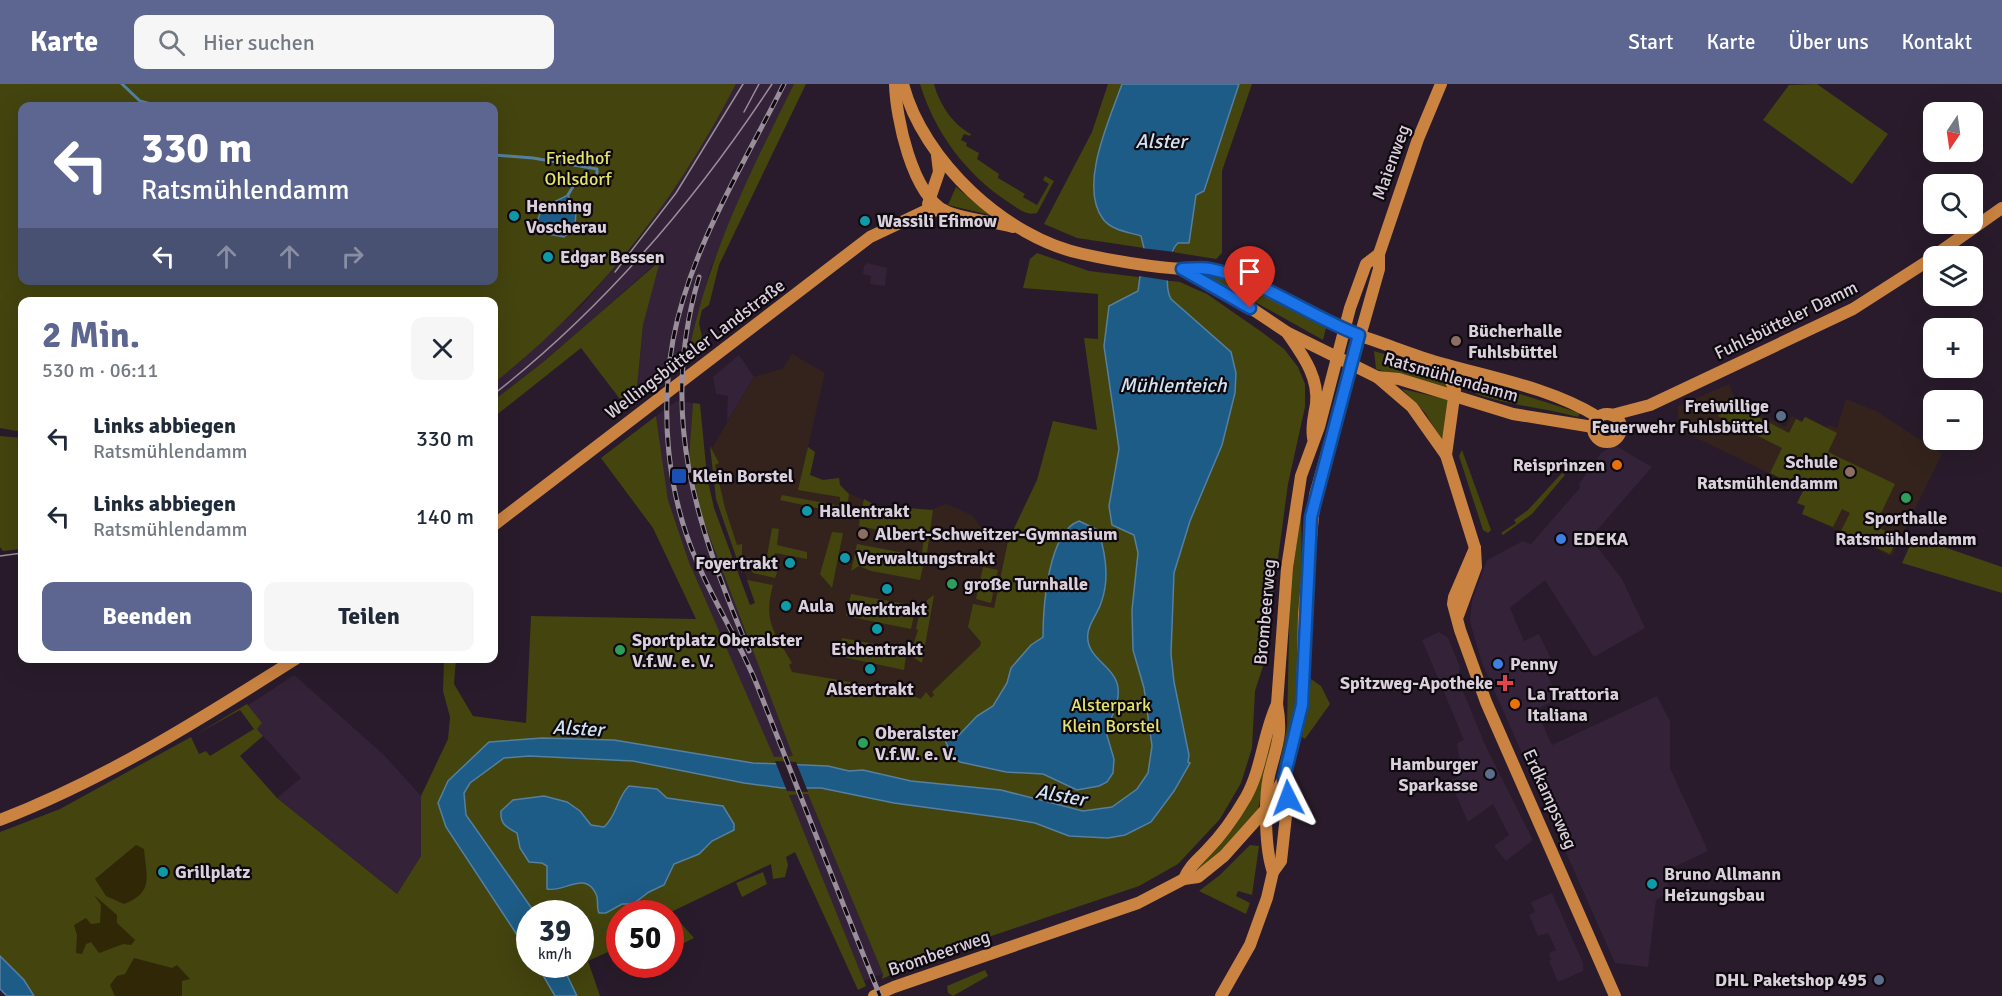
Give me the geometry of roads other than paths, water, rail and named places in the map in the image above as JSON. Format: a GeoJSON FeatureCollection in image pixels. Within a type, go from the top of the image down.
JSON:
{"type":"FeatureCollection","features":[{"type":"Feature","properties":{"kind":"main road","name":"Ratsmühlendamm"},"geometry":{"type":"LineString","coordinates":[[895,84],[911,164],[931,199],[944,210],[1020,228],[1070,251],[1182,269],[1207,268],[1235,277],[1359,335],[1436,362],[1571,402],[1596,422],[1598,438],[1610,442],[1620,434],[1617,419],[1596,422],[1530,418],[1390,377],[1377,376],[1288,333],[1222,290],[1182,269]]}},
{"type":"Feature","properties":{"kind":"main road","name":"Ratsmühlendamm"},"geometry":{"type":"LineString","coordinates":[[903,84],[916,120],[956,178],[1020,228]]}},
{"type":"Feature","properties":{"kind":"main road","name":"Maienweg"},"geometry":{"type":"LineString","coordinates":[[1359,335],[1379,269],[1379,254],[1418,139],[1441,84]]}},
{"type":"Feature","properties":{"kind":"main road"},"geometry":{"type":"LineString","coordinates":[[925,211],[931,199],[940,167],[936,152]]}},
{"type":"Feature","properties":{"kind":"main road","name":"Fuhlsbütteler Damm"},"geometry":{"type":"LineString","coordinates":[[1949,246],[2002,207]]}},
{"type":"Feature","properties":{"kind":"main road","name":"Wellingsbütteler Landstraße"},"geometry":{"type":"LineString","coordinates":[[498,522],[870,237],[925,211],[944,210]]}},
{"type":"Feature","properties":{"kind":"main road","name":"Maienweg"},"geometry":{"type":"LineString","coordinates":[[1343,329],[1366,264],[1379,254]]}},
{"type":"Feature","properties":{"kind":"main road","name":"Fuhlsbütteler Damm"},"geometry":{"type":"LineString","coordinates":[[1617,419],[1853,309],[1923,264]]}},
{"type":"Feature","properties":{"kind":"main road","name":"Brombeerweg"},"geometry":{"type":"LineString","coordinates":[[1184,879],[1189,867],[1228,825],[1247,794],[1261,758],[1268,724],[1277,704],[1292,524],[1301,476],[1319,427],[1343,329]]}},
{"type":"Feature","properties":{"kind":"main road"},"geometry":{"type":"LineString","coordinates":[[1288,333],[1306,360],[1314,379],[1316,392],[1311,424],[1313,440]]}},
{"type":"Feature","properties":{"kind":"main road","name":"Brombeerweg"},"geometry":{"type":"LineString","coordinates":[[874,996],[894,987],[1138,903],[1184,879],[1198,877],[1210,869],[1240,840],[1266,809],[1284,778],[1302,705],[1311,517],[1359,335]]}},
{"type":"Feature","properties":{"kind":"main road"},"geometry":{"type":"LineString","coordinates":[[1436,362],[1452,381],[1455,397]]}},
{"type":"Feature","properties":{"kind":"main road","name":"Erdkampsweg"},"geometry":{"type":"LineString","coordinates":[[1377,376],[1399,393],[1422,417],[1446,455],[1475,548],[1454,597],[1453,604],[1460,630],[1486,702],[1615,996]]}},
{"type":"Feature","properties":{"kind":"main road","name":"Erdkampsweg"},"geometry":{"type":"LineString","coordinates":[[1446,455],[1455,397]]}},
{"type":"Feature","properties":{"kind":"main road"},"geometry":{"type":"LineString","coordinates":[[0,820],[59,796],[114,769],[289,663]]}},
{"type":"Feature","properties":{"kind":"main road"},"geometry":{"type":"LineString","coordinates":[[1273,873],[1268,859],[1266,809],[1269,778],[1281,726],[1277,704]]}},
{"type":"Feature","properties":{"kind":"main road"},"geometry":{"type":"LineString","coordinates":[[1221,996],[1239,966],[1260,922],[1273,873],[1281,861],[1288,798],[1284,778]]}},
{"type":"Feature","properties":{"kind":"water"},"geometry":{"type":"Polygon","coordinates":[[[1122,84],[1239,84],[1204,191],[1196,195],[1189,243],[1178,243],[1172,254],[1168,270],[1171,299],[1231,352],[1236,373],[1235,393],[1222,445],[1190,521],[1174,573],[1171,654],[1174,682],[1190,763],[1174,791],[1151,822],[1125,835],[1108,838],[1069,836],[1035,823],[1012,819],[894,803],[821,788],[782,788],[744,783],[633,761],[529,756],[504,758],[470,783],[464,793],[466,815],[526,900],[516,900],[516,933],[446,827],[438,803],[448,781],[489,742],[542,738],[614,740],[753,763],[828,766],[849,771],[863,770],[911,781],[1001,790],[1083,811],[1112,807],[1137,789],[1148,773],[1152,746],[1144,688],[1133,650],[1132,610],[1138,553],[1134,535],[1112,525],[1109,506],[1119,449],[1104,346],[1109,306],[1138,291],[1144,248],[1141,236],[1125,232],[1106,223],[1096,205],[1095,171],[1104,133],[1122,84]]]}},
{"type":"Feature","properties":{"kind":"water"},"geometry":{"type":"Polygon","coordinates":[[[568,195],[576,211],[575,227],[564,237],[543,233],[537,222],[542,208],[568,195]]]}},
{"type":"Feature","properties":{"kind":"water"},"geometry":{"type":"Polygon","coordinates":[[[1079,521],[1098,530],[1106,566],[1104,594],[1089,629],[1088,642],[1095,656],[1116,680],[1118,694],[1106,732],[1114,759],[1113,773],[1107,782],[1099,786],[1077,790],[1043,774],[1006,772],[960,762],[951,754],[945,740],[947,736],[959,735],[977,716],[993,706],[1007,683],[1011,668],[1031,645],[1043,637],[1046,590],[1054,555],[1060,540],[1069,528],[1079,521]]]}},
{"type":"Feature","properties":{"kind":"water"},"geometry":{"type":"Polygon","coordinates":[[[629,786],[657,789],[667,798],[723,806],[734,824],[734,830],[712,841],[699,854],[674,864],[664,885],[638,900],[606,900],[606,913],[599,913],[596,894],[586,884],[547,889],[547,866],[542,863],[529,862],[520,848],[517,833],[507,827],[502,819],[501,811],[513,800],[544,796],[567,802],[580,811],[591,825],[604,827],[612,818],[629,786]]]}},
{"type":"Feature","properties":{"kind":"water"},"geometry":{"type":"Polygon","coordinates":[[[0,956],[24,980],[34,996],[7,996],[0,989],[0,956]]]}},
{"type":"Feature","properties":{"kind":"water"},"geometry":{"type":"Polygon","coordinates":[[[545,978],[568,978],[577,996],[555,996],[545,978]]]}},
{"type":"Feature","properties":{"kind":"waterway"},"geometry":{"type":"LineString","coordinates":[[122,84],[144,102]]}},
{"type":"Feature","properties":{"kind":"waterway"},"geometry":{"type":"LineString","coordinates":[[498,155],[533,158],[597,169],[597,177],[591,181],[575,183],[568,195]]}},
{"type":"Feature","properties":{"kind":"tram line"},"geometry":{"type":"LineString","coordinates":[[615,272],[676,193],[743,84]]}},
{"type":"Feature","properties":{"kind":"tram line"},"geometry":{"type":"LineString","coordinates":[[744,112],[759,84]]}},
{"type":"Feature","properties":{"kind":"tram line"},"geometry":{"type":"LineString","coordinates":[[498,391],[573,326],[645,251],[712,170],[772,84]]}},
{"type":"Feature","properties":{"kind":"tram line"},"geometry":{"type":"LineString","coordinates":[[0,556],[18,554]]}},
{"type":"Feature","properties":{"kind":"railway"},"geometry":{"type":"LineString","coordinates":[[784,84],[705,241],[681,306],[669,368],[667,396],[669,452],[679,508],[697,562],[757,685],[880,996]]}},
{"type":"Feature","properties":{"kind":"railway"},"geometry":{"type":"LineString","coordinates":[[699,277],[687,328],[682,376],[683,423],[689,468],[699,513],[713,558],[749,651]]}},
{"type":"Feature","properties":{"kind":"place","name":"Henning Voscherau"},"geometry":{"type":"Point","coordinates":[514,216]}},
{"type":"Feature","properties":{"kind":"place","name":"Wassili Efimow"},"geometry":{"type":"Point","coordinates":[865,221]}},
{"type":"Feature","properties":{"kind":"place","name":"Edgar Bessen"},"geometry":{"type":"Point","coordinates":[548,257]}},
{"type":"Feature","properties":{"kind":"place","name":"Bücherhalle Fuhlsbüttel"},"geometry":{"type":"Point","coordinates":[1456,341]}},
{"type":"Feature","properties":{"kind":"place","name":"Freiwillige Feuerwehr Fuhlsbüttel"},"geometry":{"type":"Point","coordinates":[1781,416]}},
{"type":"Feature","properties":{"kind":"place","name":"Reisprinzen"},"geometry":{"type":"Point","coordinates":[1617,465]}},
{"type":"Feature","properties":{"kind":"place","name":"Schule Ratsmühlendamm"},"geometry":{"type":"Point","coordinates":[1850,472]}},
{"type":"Feature","properties":{"kind":"place","name":"Klein Borstel"},"geometry":{"type":"Point","coordinates":[679,476]}},
{"type":"Feature","properties":{"kind":"place","name":"Sporthalle Ratsmühlendamm"},"geometry":{"type":"Point","coordinates":[1906,498]}},
{"type":"Feature","properties":{"kind":"place","name":"Hallentrakt"},"geometry":{"type":"Point","coordinates":[807,511]}},
{"type":"Feature","properties":{"kind":"place","name":"Albert-Schweitzer-Gymnasium"},"geometry":{"type":"Point","coordinates":[863,534]}},
{"type":"Feature","properties":{"kind":"place","name":"EDEKA"},"geometry":{"type":"Point","coordinates":[1561,539]}},
{"type":"Feature","properties":{"kind":"place","name":"Verwaltungstrakt"},"geometry":{"type":"Point","coordinates":[845,558]}},
{"type":"Feature","properties":{"kind":"place","name":"Foyertrakt"},"geometry":{"type":"Point","coordinates":[790,563]}},
{"type":"Feature","properties":{"kind":"place","name":"große Turnhalle"},"geometry":{"type":"Point","coordinates":[952,584]}},
{"type":"Feature","properties":{"kind":"place","name":"Werktrakt"},"geometry":{"type":"Point","coordinates":[887,589]}},
{"type":"Feature","properties":{"kind":"place","name":"Aula"},"geometry":{"type":"Point","coordinates":[786,606]}},
{"type":"Feature","properties":{"kind":"place","name":"Eichentrakt"},"geometry":{"type":"Point","coordinates":[877,629]}},
{"type":"Feature","properties":{"kind":"place","name":"Sportplatz Oberalster V.f.W. e. V."},"geometry":{"type":"Point","coordinates":[620,650]}},
{"type":"Feature","properties":{"kind":"place","name":"Penny"},"geometry":{"type":"Point","coordinates":[1498,664]}},
{"type":"Feature","properties":{"kind":"place","name":"Alstertrakt"},"geometry":{"type":"Point","coordinates":[870,669]}},
{"type":"Feature","properties":{"kind":"place","name":"Spitzweg-Apotheke"},"geometry":{"type":"Point","coordinates":[1505,683]}},
{"type":"Feature","properties":{"kind":"place","name":"La Trattoria Italiana"},"geometry":{"type":"Point","coordinates":[1515,704]}},
{"type":"Feature","properties":{"kind":"place","name":"Oberalster V.f.W. e. V."},"geometry":{"type":"Point","coordinates":[863,743]}},
{"type":"Feature","properties":{"kind":"place","name":"Hamburger Sparkasse"},"geometry":{"type":"Point","coordinates":[1490,774]}},
{"type":"Feature","properties":{"kind":"place","name":"Grillplatz"},"geometry":{"type":"Point","coordinates":[163,872]}},
{"type":"Feature","properties":{"kind":"place","name":"Bruno Allmann Heizungsbau"},"geometry":{"type":"Point","coordinates":[1652,884]}},
{"type":"Feature","properties":{"kind":"place","name":"DHL Paketshop 495"},"geometry":{"type":"Point","coordinates":[1879,980]}},
{"type":"Feature","properties":{"kind":"water label","name":"Alster"},"geometry":{"type":"Point","coordinates":[1161,141]}},
{"type":"Feature","properties":{"kind":"water label","name":"Mühlenteich"},"geometry":{"type":"Point","coordinates":[1173,385]}},
{"type":"Feature","properties":{"kind":"water label","name":"Alster"},"geometry":{"type":"Point","coordinates":[578,728]}},
{"type":"Feature","properties":{"kind":"water label","name":"Alster"},"geometry":{"type":"Point","coordinates":[1061,795]}},
{"type":"Feature","properties":{"kind":"park label","name":"Friedhof Ohlsdorf"},"geometry":{"type":"Point","coordinates":[578,168]}},
{"type":"Feature","properties":{"kind":"park label","name":"Alsterpark Klein Borstel"},"geometry":{"type":"Point","coordinates":[1111,715]}}]}
